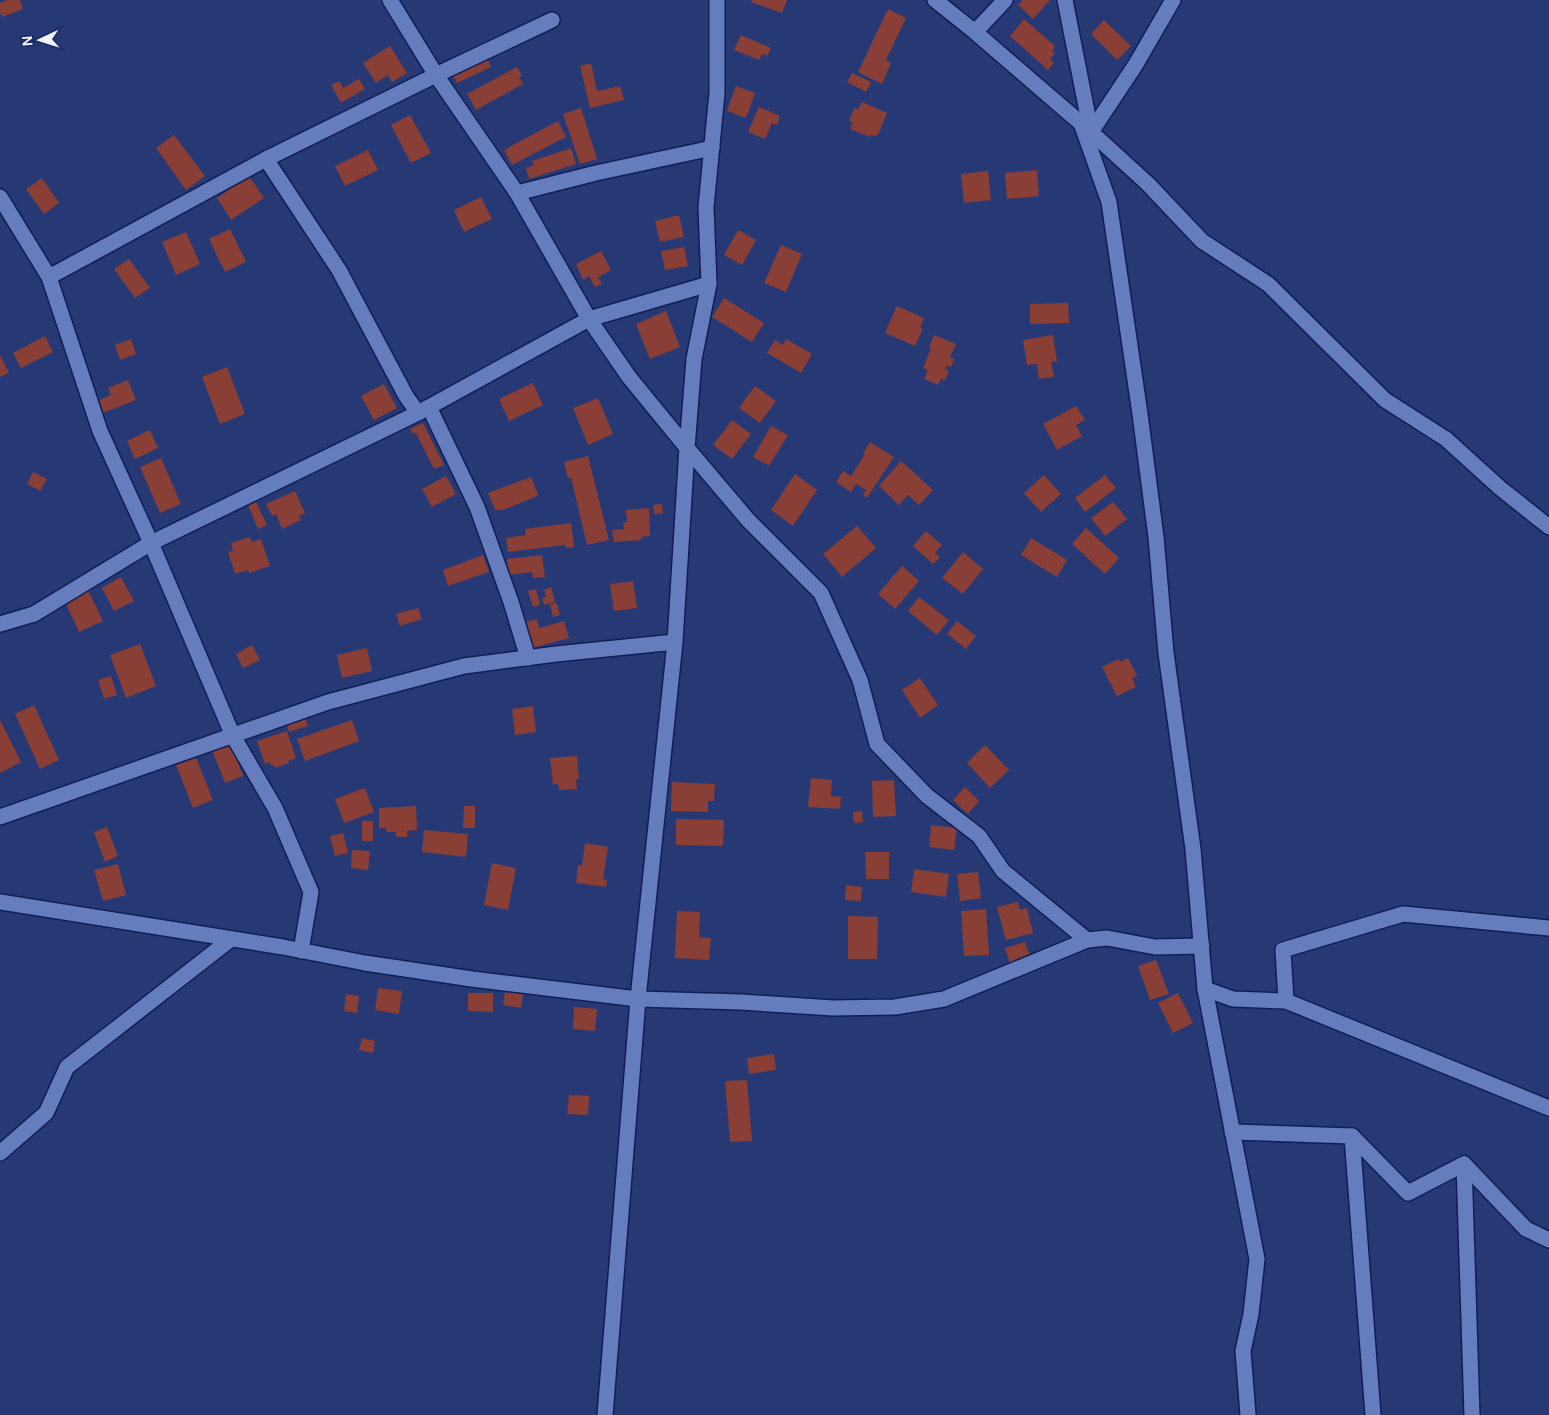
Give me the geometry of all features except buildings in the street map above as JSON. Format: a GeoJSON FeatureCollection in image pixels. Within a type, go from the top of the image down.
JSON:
{"type":"FeatureCollection","features":[{"type":"Feature","properties":{"kind":"street"},"geometry":{"type":"LineString","coordinates":[[390,0],[436,75],[518,193],[589,319],[629,377],[686,448],[748,520],[821,593],[860,680],[877,744],[927,796],[979,836],[1003,872],[1088,940]]}},
{"type":"Feature","properties":{"kind":"street"},"geometry":{"type":"LineString","coordinates":[[605,1415],[638,999],[676,642],[686,448],[694,359],[709,284],[706,207],[717,93],[717,0]]}},
{"type":"Feature","properties":{"kind":"street"},"geometry":{"type":"LineString","coordinates":[[935,0],[1086,128],[1148,184],[1202,241],[1268,284],[1385,400],[1446,439],[1500,488],[1549,528]]}},
{"type":"Feature","properties":{"kind":"street"},"geometry":{"type":"LineString","coordinates":[[975,32],[1005,0]]}},
{"type":"Feature","properties":{"kind":"street"},"geometry":{"type":"LineString","coordinates":[[1065,0],[1086,128],[1110,202],[1156,537],[1166,653],[1193,849],[1205,989],[1257,1259],[1251,1314],[1244,1351],[1248,1415]]}},
{"type":"Feature","properties":{"kind":"street"},"geometry":{"type":"LineString","coordinates":[[1086,128],[1136,64],[1173,0]]}},
{"type":"Feature","properties":{"kind":"street"},"geometry":{"type":"LineString","coordinates":[[49,276],[266,159],[552,20]]}},
{"type":"Feature","properties":{"kind":"street"},"geometry":{"type":"LineString","coordinates":[[518,193],[596,173],[712,148]]}},
{"type":"Feature","properties":{"kind":"street"},"geometry":{"type":"LineString","coordinates":[[266,159],[339,270],[406,396],[423,410],[477,507],[511,602],[528,658]]}},
{"type":"Feature","properties":{"kind":"street"},"geometry":{"type":"LineString","coordinates":[[0,197],[49,276],[100,431],[152,543],[234,736],[275,808],[312,892],[301,951]]}},
{"type":"Feature","properties":{"kind":"street"},"geometry":{"type":"LineString","coordinates":[[0,624],[34,614],[152,543],[423,410],[589,319],[709,284]]}},
{"type":"Feature","properties":{"kind":"street"},"geometry":{"type":"LineString","coordinates":[[0,817],[328,702],[455,668],[676,642]]}},
{"type":"Feature","properties":{"kind":"street"},"geometry":{"type":"LineString","coordinates":[[0,902],[462,978],[638,999],[741,1002],[833,1008],[895,1007],[944,998],[1088,940],[1107,938],[1155,946],[1202,946]]}},
{"type":"Feature","properties":{"kind":"street"},"geometry":{"type":"LineString","coordinates":[[1286,1001],[1283,950],[1403,914],[1549,928]]}},
{"type":"Feature","properties":{"kind":"street"},"geometry":{"type":"LineString","coordinates":[[0,1153],[46,1113],[67,1067],[231,939]]}},
{"type":"Feature","properties":{"kind":"street"},"geometry":{"type":"LineString","coordinates":[[1205,989],[1234,999],[1286,1001],[1549,1108]]}},
{"type":"Feature","properties":{"kind":"street"},"geometry":{"type":"LineString","coordinates":[[1232,1132],[1352,1136],[1408,1193],[1464,1164]]}},
{"type":"Feature","properties":{"kind":"street"},"geometry":{"type":"LineString","coordinates":[[1352,1136],[1373,1415]]}},
{"type":"Feature","properties":{"kind":"street"},"geometry":{"type":"LineString","coordinates":[[1464,1164],[1526,1229],[1549,1240]]}},
{"type":"Feature","properties":{"kind":"street"},"geometry":{"type":"LineString","coordinates":[[1464,1164],[1472,1415]]}}]}
